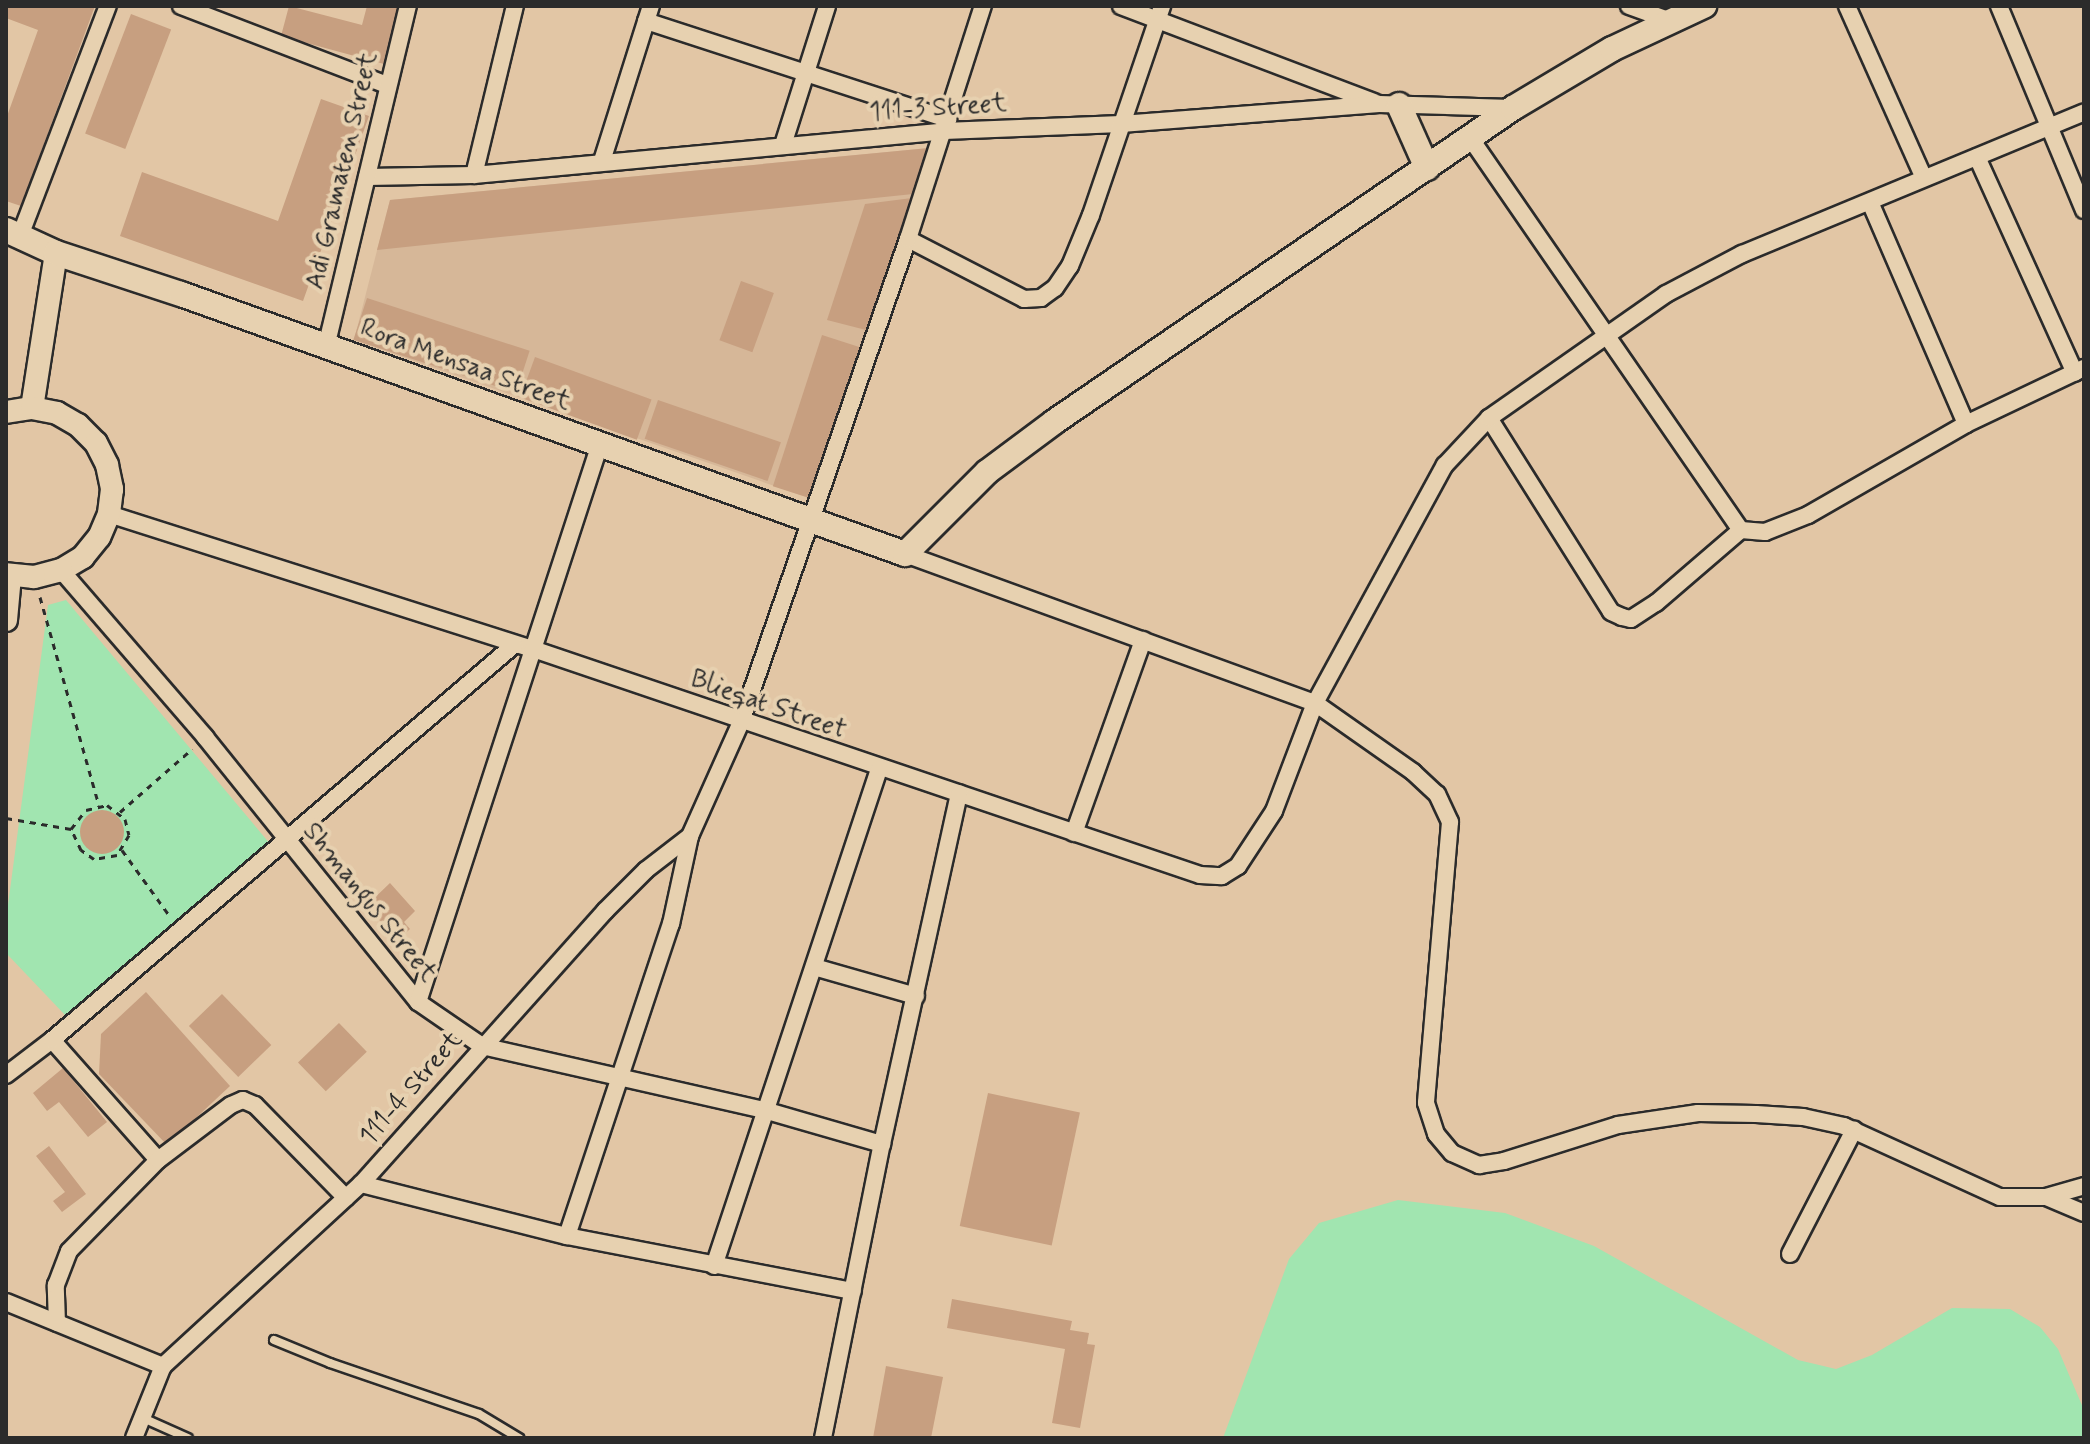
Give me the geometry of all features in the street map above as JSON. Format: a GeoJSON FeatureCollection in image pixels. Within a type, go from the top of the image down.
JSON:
{"type":"FeatureCollection","features":[{"type":"Feature","properties":{"kind":"main road"},"geometry":{"type":"LineString","coordinates":[[905,554],[944,511],[1009,455],[1513,108],[1612,49],[1704,6]]}},
{"type":"Feature","properties":{"kind":"main road"},"geometry":{"type":"LineString","coordinates":[[1389,105],[1427,168]]}},
{"type":"Feature","properties":{"kind":"main road","name":"Rora Mensaa Street"},"geometry":{"type":"LineString","coordinates":[[13,233],[56,253],[905,554]]}},
{"type":"Feature","properties":{"kind":"street"},"geometry":{"type":"LineString","coordinates":[[13,233],[108,6]]}},
{"type":"Feature","properties":{"kind":"street"},"geometry":{"type":"LineString","coordinates":[[181,6],[387,85]]}},
{"type":"Feature","properties":{"kind":"street","name":"Adi Gramaten Street"},"geometry":{"type":"LineString","coordinates":[[326,347],[408,6]]}},
{"type":"Feature","properties":{"kind":"street"},"geometry":{"type":"LineString","coordinates":[[474,175],[515,6]]}},
{"type":"Feature","properties":{"kind":"street"},"geometry":{"type":"LineString","coordinates":[[783,145],[827,6]]}},
{"type":"Feature","properties":{"kind":"street"},"geometry":{"type":"LineString","coordinates":[[567,1236],[671,924],[690,836],[741,722],[908,239],[983,6]]}},
{"type":"Feature","properties":{"kind":"street"},"geometry":{"type":"LineString","coordinates":[[1121,6],[1160,13],[1389,105]]}},
{"type":"Feature","properties":{"kind":"street"},"geometry":{"type":"LineString","coordinates":[[1629,6],[1671,21]]}},
{"type":"Feature","properties":{"kind":"street"},"geometry":{"type":"LineString","coordinates":[[1847,6],[1924,178]]}},
{"type":"Feature","properties":{"kind":"street"},"geometry":{"type":"LineString","coordinates":[[1999,6],[2084,210]]}},
{"type":"Feature","properties":{"kind":"street"},"geometry":{"type":"LineString","coordinates":[[602,161],[649,13],[804,75],[946,125]]}},
{"type":"Feature","properties":{"kind":"street"},"geometry":{"type":"LineString","coordinates":[[908,239],[1024,299],[1041,298],[1055,288],[1070,266],[1091,215],[1160,13]]}},
{"type":"Feature","properties":{"kind":"street","name":"111-3 Street"},"geometry":{"type":"LineString","coordinates":[[367,177],[474,175],[783,145],[946,125],[1121,124],[1389,105],[1513,108]]}},
{"type":"Feature","properties":{"kind":"street","name":"Blieqat Street"},"geometry":{"type":"LineString","coordinates":[[109,514],[533,649],[879,769],[1200,875],[1222,876],[1238,866],[1274,811],[1315,703],[1445,465],[1489,418],[1666,294],[1742,254],[2084,112]]}},
{"type":"Feature","properties":{"kind":"street"},"geometry":{"type":"LineString","coordinates":[[1471,139],[1741,530]]}},
{"type":"Feature","properties":{"kind":"street"},"geometry":{"type":"LineString","coordinates":[[1489,418],[1611,612],[1631,619],[1656,603],[1741,530],[1765,532],[1808,515],[1966,424],[2079,370],[1977,157]]}},
{"type":"Feature","properties":{"kind":"street"},"geometry":{"type":"LineString","coordinates":[[1870,202],[1966,424]]}},
{"type":"Feature","properties":{"kind":"street"},"geometry":{"type":"LineString","coordinates":[[32,408],[56,253]]}},
{"type":"Feature","properties":{"kind":"street"},"geometry":{"type":"LineString","coordinates":[[6,412],[32,408],[57,413],[78,425],[96,443],[107,465],[112,489],[109,514],[99,537],[83,557],[61,570],[34,577],[8,575],[6,620]]}},
{"type":"Feature","properties":{"kind":"street"},"geometry":{"type":"LineString","coordinates":[[418,1002],[600,444]]}},
{"type":"Feature","properties":{"kind":"street"},"geometry":{"type":"LineString","coordinates":[[905,554],[1315,703],[1413,772],[1437,794],[1450,822],[1426,1103],[1436,1134],[1452,1153],[1479,1165],[1504,1161],[1618,1125],[1698,1113],[1803,1117],[1854,1130],[2000,1197],[2046,1197],[2084,1186]]}},
{"type":"Feature","properties":{"kind":"street","name":"Shmangus Street"},"geometry":{"type":"LineString","coordinates":[[61,570],[205,737],[418,1002],[482,1046],[764,1110],[882,1144]]}},
{"type":"Feature","properties":{"kind":"street"},"geometry":{"type":"LineString","coordinates":[[1074,833],[1143,640]]}},
{"type":"Feature","properties":{"kind":"street"},"geometry":{"type":"LineString","coordinates":[[6,1075],[52,1040],[514,645]]}},
{"type":"Feature","properties":{"kind":"street"},"geometry":{"type":"LineString","coordinates":[[714,1266],[879,769]]}},
{"type":"Feature","properties":{"kind":"street"},"geometry":{"type":"LineString","coordinates":[[823,1438],[882,1144],[959,793]]}},
{"type":"Feature","properties":{"kind":"street","name":"111-4 Street"},"geometry":{"type":"LineString","coordinates":[[163,1366],[361,1184],[605,911],[646,870],[690,836]]}},
{"type":"Feature","properties":{"kind":"street"},"geometry":{"type":"LineString","coordinates":[[814,967],[916,996]]}},
{"type":"Feature","properties":{"kind":"street"},"geometry":{"type":"LineString","coordinates":[[52,1040],[158,1160]]}},
{"type":"Feature","properties":{"kind":"street"},"geometry":{"type":"LineString","coordinates":[[57,1323],[56,1285],[69,1251],[158,1160],[231,1105],[243,1100],[255,1105],[346,1198]]}},
{"type":"Feature","properties":{"kind":"street"},"geometry":{"type":"LineString","coordinates":[[1790,1254],[1854,1130]]}},
{"type":"Feature","properties":{"kind":"street"},"geometry":{"type":"LineString","coordinates":[[361,1184],[567,1236],[853,1291]]}},
{"type":"Feature","properties":{"kind":"street"},"geometry":{"type":"LineString","coordinates":[[2046,1197],[2084,1213]]}},
{"type":"Feature","properties":{"kind":"street"},"geometry":{"type":"LineString","coordinates":[[6,1302],[163,1366],[134,1438]]}},
{"type":"Feature","properties":{"kind":"lane"},"geometry":{"type":"LineString","coordinates":[[274,1340],[330,1363],[479,1414],[519,1438]]}},
{"type":"Feature","properties":{"kind":"lane"},"geometry":{"type":"LineString","coordinates":[[142,1418],[188,1438]]}},
{"type":"Feature","properties":{"kind":"path"},"geometry":{"type":"LineString","coordinates":[[34,577],[99,805]]}},
{"type":"Feature","properties":{"kind":"path"},"geometry":{"type":"LineString","coordinates":[[120,812],[205,737]]}},
{"type":"Feature","properties":{"kind":"path"},"geometry":{"type":"LineString","coordinates":[[71,829],[86,810],[99,805],[120,812]]}},
{"type":"Feature","properties":{"kind":"path"},"geometry":{"type":"LineString","coordinates":[[6,818],[71,829],[87,856],[110,859],[122,850],[129,835],[120,812]]}},
{"type":"Feature","properties":{"kind":"path"},"geometry":{"type":"LineString","coordinates":[[122,850],[180,931]]}},
{"type":"Feature","properties":{"kind":"shaded area"},"geometry":{"type":"Polygon","coordinates":[[[929,148],[812,499],[354,340],[390,200],[929,148]]]}},
{"type":"Feature","properties":{"kind":"green space"},"geometry":{"type":"Polygon","coordinates":[[[66,600],[271,845],[65,1015],[6,953],[6,920],[48,605],[66,600]]]}},
{"type":"Feature","properties":{"kind":"green space"},"geometry":{"type":"Polygon","coordinates":[[[1398,1200],[1505,1213],[1594,1246],[1798,1360],[1836,1369],[1872,1355],[1952,1308],[2010,1309],[2040,1327],[2058,1349],[2084,1410],[2084,1438],[1223,1438],[1289,1259],[1319,1223],[1398,1200]]]}},
{"type":"Feature","properties":{"kind":"building"},"geometry":{"type":"Polygon","coordinates":[[[6,6],[95,6],[21,206],[6,201],[6,119],[38,30],[6,18],[6,6]]]}},
{"type":"Feature","properties":{"kind":"building"},"geometry":{"type":"Polygon","coordinates":[[[289,6],[362,25],[367,6],[399,6],[384,64],[281,36],[289,6]]]}},
{"type":"Feature","properties":{"kind":"building"},"geometry":{"type":"Polygon","coordinates":[[[131,14],[171,29],[125,149],[85,133],[131,14]]]}},
{"type":"Feature","properties":{"kind":"building"},"geometry":{"type":"Polygon","coordinates":[[[321,99],[369,116],[303,301],[120,236],[142,172],[278,221],[321,99]]]}},
{"type":"Feature","properties":{"kind":"building"},"geometry":{"type":"Polygon","coordinates":[[[929,148],[913,194],[377,250],[390,200],[929,148]]]}},
{"type":"Feature","properties":{"kind":"building"},"geometry":{"type":"Polygon","coordinates":[[[912,198],[866,330],[827,320],[865,204],[912,198]]]}},
{"type":"Feature","properties":{"kind":"building"},"geometry":{"type":"Polygon","coordinates":[[[741,281],[774,293],[752,352],[719,340],[741,281]]]}},
{"type":"Feature","properties":{"kind":"building"},"geometry":{"type":"Polygon","coordinates":[[[367,298],[530,351],[516,393],[353,340],[367,298]]]}},
{"type":"Feature","properties":{"kind":"building"},"geometry":{"type":"Polygon","coordinates":[[[822,335],[860,347],[811,499],[773,486],[822,335]]]}},
{"type":"Feature","properties":{"kind":"building"},"geometry":{"type":"Polygon","coordinates":[[[535,357],[652,399],[637,440],[520,397],[535,357]]]}},
{"type":"Feature","properties":{"kind":"building"},"geometry":{"type":"Polygon","coordinates":[[[658,400],[781,442],[768,481],[645,439],[658,400]]]}},
{"type":"Feature","properties":{"kind":"building"},"geometry":{"type":"Polygon","coordinates":[[[102,810],[117,817],[124,832],[117,847],[102,854],[87,847],[80,832],[87,817],[102,810]]]}},
{"type":"Feature","properties":{"kind":"building"},"geometry":{"type":"Polygon","coordinates":[[[390,883],[415,911],[404,922],[410,929],[398,940],[366,906],[390,883]]]}},
{"type":"Feature","properties":{"kind":"building"},"geometry":{"type":"Polygon","coordinates":[[[146,992],[230,1086],[167,1145],[99,1074],[101,1034],[146,992]]]}},
{"type":"Feature","properties":{"kind":"building"},"geometry":{"type":"Polygon","coordinates":[[[222,994],[271,1045],[238,1077],[189,1026],[222,994]]]}},
{"type":"Feature","properties":{"kind":"building"},"geometry":{"type":"Polygon","coordinates":[[[339,1023],[367,1052],[326,1091],[298,1063],[339,1023]]]}},
{"type":"Feature","properties":{"kind":"building"},"geometry":{"type":"Polygon","coordinates":[[[63,1068],[107,1122],[88,1137],[59,1102],[47,1111],[33,1093],[63,1068]]]}},
{"type":"Feature","properties":{"kind":"building"},"geometry":{"type":"Polygon","coordinates":[[[988,1093],[1080,1113],[1052,1246],[960,1226],[988,1093]]]}},
{"type":"Feature","properties":{"kind":"building"},"geometry":{"type":"Polygon","coordinates":[[[49,1146],[86,1194],[62,1212],[53,1201],[65,1192],[36,1156],[49,1146]]]}},
{"type":"Feature","properties":{"kind":"building"},"geometry":{"type":"Polygon","coordinates":[[[952,1299],[1072,1321],[1070,1330],[1089,1333],[1087,1344],[1095,1345],[1080,1428],[1052,1423],[1065,1349],[947,1328],[952,1299]]]}},
{"type":"Feature","properties":{"kind":"building"},"geometry":{"type":"Polygon","coordinates":[[[886,1366],[943,1377],[931,1438],[873,1438],[886,1366]]]}}]}
